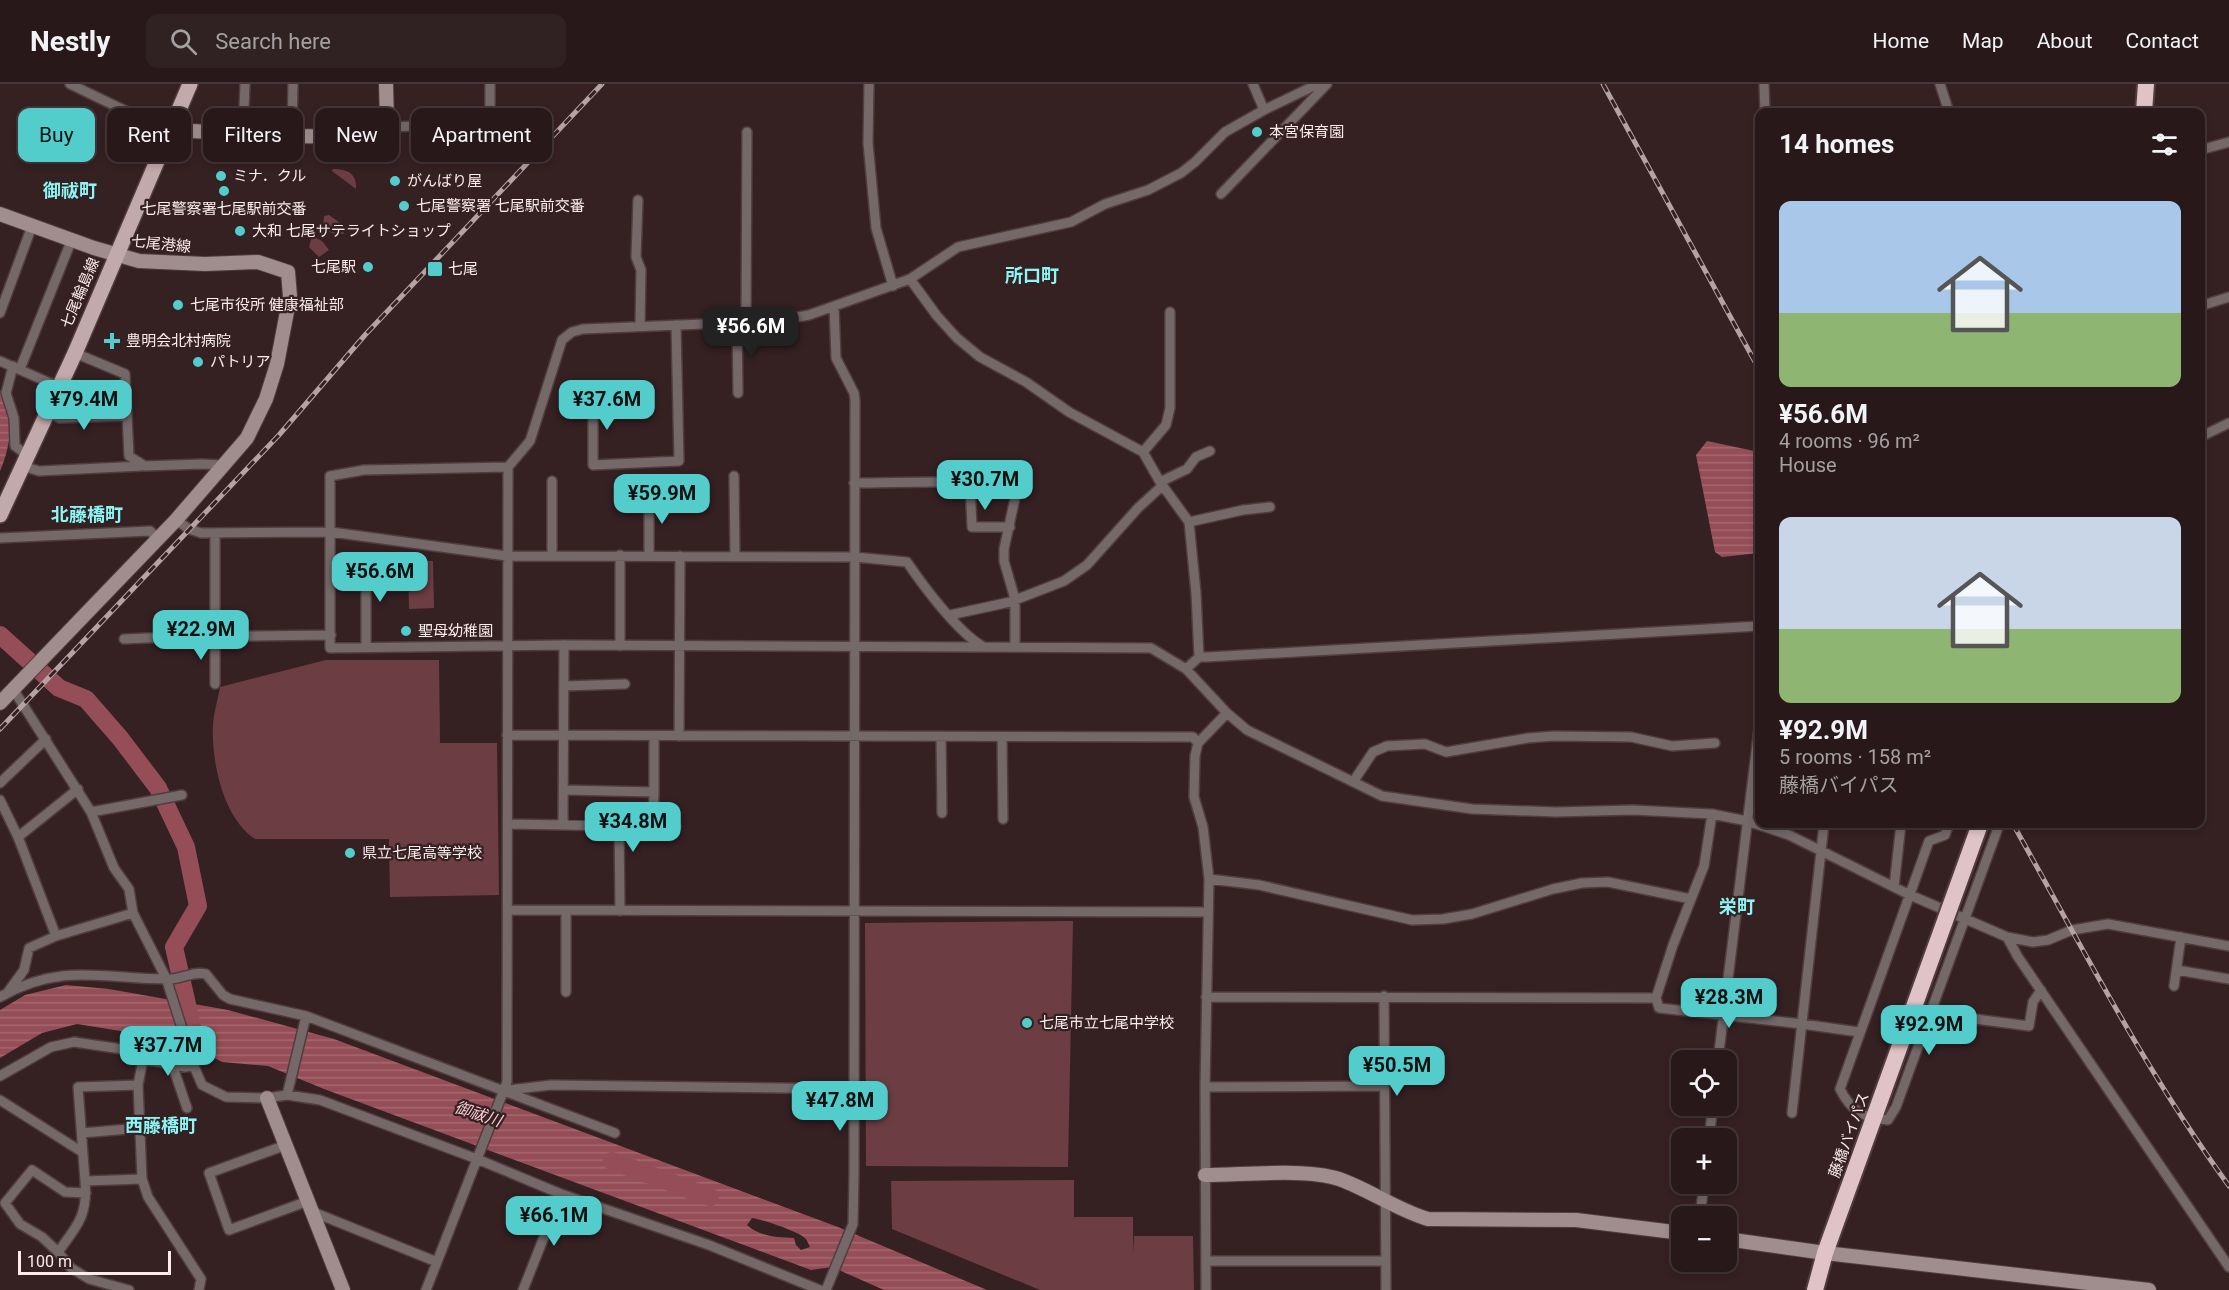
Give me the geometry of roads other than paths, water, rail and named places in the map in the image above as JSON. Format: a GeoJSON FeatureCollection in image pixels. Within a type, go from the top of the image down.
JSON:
{"type":"FeatureCollection","features":[{"type":"Feature","properties":{"kind":"highway"},"geometry":{"type":"LineString","coordinates":[[2144,108],[2146,84]]}},
{"type":"Feature","properties":{"kind":"highway","name":"藤橋バイパス"},"geometry":{"type":"LineString","coordinates":[[1815,1290],[1825,1253],[1979,828]]}},
{"type":"Feature","properties":{"kind":"main road","name":"七尾輪島線"},"geometry":{"type":"LineString","coordinates":[[180,108],[190,84]]}},
{"type":"Feature","properties":{"kind":"main road","name":"七尾輪島線"},"geometry":{"type":"LineString","coordinates":[[0,515],[75,353],[157,162]]}},
{"type":"Feature","properties":{"kind":"street"},"geometry":{"type":"LineString","coordinates":[[70,84],[119,108]]}},
{"type":"Feature","properties":{"kind":"street"},"geometry":{"type":"LineString","coordinates":[[244,108],[245,84]]}},
{"type":"Feature","properties":{"kind":"street"},"geometry":{"type":"LineString","coordinates":[[293,84],[293,108]]}},
{"type":"Feature","properties":{"kind":"street"},"geometry":{"type":"LineString","coordinates":[[386,84],[387,108]]}},
{"type":"Feature","properties":{"kind":"street"},"geometry":{"type":"LineString","coordinates":[[399,127],[490,123],[490,84]]}},
{"type":"Feature","properties":{"kind":"street"},"geometry":{"type":"LineString","coordinates":[[869,84],[868,143],[876,228],[893,286]]}},
{"type":"Feature","properties":{"kind":"street"},"geometry":{"type":"LineString","coordinates":[[1253,84],[1263,110]]}},
{"type":"Feature","properties":{"kind":"street"},"geometry":{"type":"LineString","coordinates":[[426,1290],[505,1090],[508,1059],[508,467],[530,441],[562,340],[572,332],[583,329],[741,322],[808,315],[910,279],[958,247],[1071,222],[1105,204],[1148,190],[1195,162],[1226,132],[1263,110],[1318,84]]}},
{"type":"Feature","properties":{"kind":"street"},"geometry":{"type":"LineString","coordinates":[[1221,194],[1327,84]]}},
{"type":"Feature","properties":{"kind":"street"},"geometry":{"type":"LineString","coordinates":[[1764,84],[1765,108]]}},
{"type":"Feature","properties":{"kind":"street"},"geometry":{"type":"LineString","coordinates":[[1940,84],[1948,108]]}},
{"type":"Feature","properties":{"kind":"street"},"geometry":{"type":"LineString","coordinates":[[738,393],[747,132]]}},
{"type":"Feature","properties":{"kind":"street"},"geometry":{"type":"LineString","coordinates":[[2205,149],[2229,142]]}},
{"type":"Feature","properties":{"kind":"street"},"geometry":{"type":"LineString","coordinates":[[638,200],[636,256],[640,270],[640,326]]}},
{"type":"Feature","properties":{"kind":"street","name":"七尾港線"},"geometry":{"type":"LineString","coordinates":[[0,214],[116,255],[145,262],[258,262],[288,272],[290,296],[278,364],[266,399],[247,438],[222,465]]}},
{"type":"Feature","properties":{"kind":"street"},"geometry":{"type":"LineString","coordinates":[[0,313],[5,287],[33,226]]}},
{"type":"Feature","properties":{"kind":"street"},"geometry":{"type":"LineString","coordinates":[[72,239],[6,393],[14,418],[15,446],[25,460],[39,471],[222,465]]}},
{"type":"Feature","properties":{"kind":"street"},"geometry":{"type":"LineString","coordinates":[[910,279],[937,316],[957,338],[980,357],[1026,382],[1069,412],[1143,452],[1161,484],[1189,522],[1199,657]]}},
{"type":"Feature","properties":{"kind":"street"},"geometry":{"type":"LineString","coordinates":[[2205,304],[2229,297]]}},
{"type":"Feature","properties":{"kind":"street"},"geometry":{"type":"LineString","coordinates":[[826,1290],[853,1224],[854,393],[836,358],[834,306]]}},
{"type":"Feature","properties":{"kind":"street"},"geometry":{"type":"LineString","coordinates":[[1143,452],[1166,425],[1170,408],[1170,312]]}},
{"type":"Feature","properties":{"kind":"street"},"geometry":{"type":"LineString","coordinates":[[593,398],[593,465],[679,461],[676,325]]}},
{"type":"Feature","properties":{"kind":"street"},"geometry":{"type":"LineString","coordinates":[[75,353],[125,374],[129,456],[145,466]]}},
{"type":"Feature","properties":{"kind":"street"},"geometry":{"type":"LineString","coordinates":[[0,361],[59,387]]}},
{"type":"Feature","properties":{"kind":"street"},"geometry":{"type":"LineString","coordinates":[[47,412],[60,418],[127,416]]}},
{"type":"Feature","properties":{"kind":"street"},"geometry":{"type":"LineString","coordinates":[[2205,434],[2229,423]]}},
{"type":"Feature","properties":{"kind":"street"},"geometry":{"type":"LineString","coordinates":[[950,615],[1015,599],[1064,581],[1087,565],[1110,542],[1161,484],[1187,470],[1196,456],[1210,451]]}},
{"type":"Feature","properties":{"kind":"street"},"geometry":{"type":"LineString","coordinates":[[0,704],[176,520],[222,465]]}},
{"type":"Feature","properties":{"kind":"street"},"geometry":{"type":"LineString","coordinates":[[508,467],[364,470],[330,476],[330,648],[564,645],[1151,648],[1186,669],[1227,713],[1247,730],[1382,796],[1472,809],[1556,812],[1633,810],[1712,814],[1755,823]]}},
{"type":"Feature","properties":{"kind":"street"},"geometry":{"type":"LineString","coordinates":[[734,476],[735,556]]}},
{"type":"Feature","properties":{"kind":"street"},"geometry":{"type":"LineString","coordinates":[[552,481],[552,555]]}},
{"type":"Feature","properties":{"kind":"street"},"geometry":{"type":"LineString","coordinates":[[854,483],[970,483],[1017,489],[1004,549],[1004,561],[1015,599],[1015,647]]}},
{"type":"Feature","properties":{"kind":"street"},"geometry":{"type":"LineString","coordinates":[[970,483],[972,527],[1010,527]]}},
{"type":"Feature","properties":{"kind":"street"},"geometry":{"type":"LineString","coordinates":[[649,494],[649,556]]}},
{"type":"Feature","properties":{"kind":"street"},"geometry":{"type":"LineString","coordinates":[[1189,522],[1243,510],[1270,507]]}},
{"type":"Feature","properties":{"kind":"street"},"geometry":{"type":"LineString","coordinates":[[176,520],[189,529],[201,533],[331,532],[507,556],[855,557],[907,562],[919,580],[972,640],[982,646]]}},
{"type":"Feature","properties":{"kind":"street"},"geometry":{"type":"LineString","coordinates":[[0,538],[150,531],[158,538]]}},
{"type":"Feature","properties":{"kind":"street"},"geometry":{"type":"LineString","coordinates":[[215,533],[215,684]]}},
{"type":"Feature","properties":{"kind":"street"},"geometry":{"type":"LineString","coordinates":[[620,555],[620,646]]}},
{"type":"Feature","properties":{"kind":"street"},"geometry":{"type":"LineString","coordinates":[[679,736],[680,556]]}},
{"type":"Feature","properties":{"kind":"street"},"geometry":{"type":"LineString","coordinates":[[366,559],[366,648]]}},
{"type":"Feature","properties":{"kind":"street"},"geometry":{"type":"LineString","coordinates":[[1186,669],[1199,657],[1755,626]]}},
{"type":"Feature","properties":{"kind":"street"},"geometry":{"type":"LineString","coordinates":[[124,639],[331,635]]}},
{"type":"Feature","properties":{"kind":"street"},"geometry":{"type":"LineString","coordinates":[[563,825],[564,645]]}},
{"type":"Feature","properties":{"kind":"street"},"geometry":{"type":"LineString","coordinates":[[564,686],[625,684]]}},
{"type":"Feature","properties":{"kind":"street"},"geometry":{"type":"LineString","coordinates":[[13,689],[78,789],[91,812],[114,868],[129,889],[133,913],[170,979],[194,1066],[202,1085],[226,1097],[267,1098],[287,1095],[320,1100],[477,1159],[561,1194],[709,1245],[820,1290]]}},
{"type":"Feature","properties":{"kind":"street"},"geometry":{"type":"LineString","coordinates":[[1206,1290],[1205,1087],[1209,879],[1203,827],[1194,797],[1195,756],[1198,743],[1227,713]]}},
{"type":"Feature","properties":{"kind":"street"},"geometry":{"type":"LineString","coordinates":[[507,735],[1193,737],[1198,743]]}},
{"type":"Feature","properties":{"kind":"street"},"geometry":{"type":"LineString","coordinates":[[653,826],[654,736]]}},
{"type":"Feature","properties":{"kind":"street"},"geometry":{"type":"LineString","coordinates":[[1002,736],[1003,819]]}},
{"type":"Feature","properties":{"kind":"street"},"geometry":{"type":"LineString","coordinates":[[1353,782],[1372,752],[1387,746],[1425,744],[1446,752],[1528,738],[1554,736],[1631,737],[1672,746],[1715,743]]}},
{"type":"Feature","properties":{"kind":"street"},"geometry":{"type":"LineString","coordinates":[[941,737],[942,813]]}},
{"type":"Feature","properties":{"kind":"street"},"geometry":{"type":"LineString","coordinates":[[0,783],[46,739]]}},
{"type":"Feature","properties":{"kind":"street"},"geometry":{"type":"LineString","coordinates":[[1719,1050],[1755,758]]}},
{"type":"Feature","properties":{"kind":"street"},"geometry":{"type":"LineString","coordinates":[[18,837],[78,789]]}},
{"type":"Feature","properties":{"kind":"street"},"geometry":{"type":"LineString","coordinates":[[564,790],[654,792]]}},
{"type":"Feature","properties":{"kind":"street"},"geometry":{"type":"LineString","coordinates":[[91,812],[182,795]]}},
{"type":"Feature","properties":{"kind":"street"},"geometry":{"type":"LineString","coordinates":[[0,800],[18,837],[56,936]]}},
{"type":"Feature","properties":{"kind":"street"},"geometry":{"type":"LineString","coordinates":[[1712,814],[1704,866],[1672,945],[1656,998],[1659,1008],[1859,1032]]}},
{"type":"Feature","properties":{"kind":"street"},"geometry":{"type":"LineString","coordinates":[[508,824],[676,826]]}},
{"type":"Feature","properties":{"kind":"street"},"geometry":{"type":"LineString","coordinates":[[619,826],[620,910]]}},
{"type":"Feature","properties":{"kind":"street"},"geometry":{"type":"LineString","coordinates":[[1769,828],[1821,850],[1910,895],[2007,937],[2033,942],[2048,940],[2072,930],[2108,924],[2229,946]]}},
{"type":"Feature","properties":{"kind":"street"},"geometry":{"type":"LineString","coordinates":[[1789,835],[1790,828]]}},
{"type":"Feature","properties":{"kind":"street"},"geometry":{"type":"LineString","coordinates":[[1792,1113],[1824,828]]}},
{"type":"Feature","properties":{"kind":"street"},"geometry":{"type":"LineString","coordinates":[[1894,887],[1901,828]]}},
{"type":"Feature","properties":{"kind":"street"},"geometry":{"type":"LineString","coordinates":[[1948,828],[1945,836],[1929,840],[1840,1089],[1849,1106],[1873,1119],[1888,1120],[1896,1107],[1998,828]]}},
{"type":"Feature","properties":{"kind":"street"},"geometry":{"type":"LineString","coordinates":[[1209,879],[1258,885],[1412,920],[1443,919],[1472,914],[1553,889],[1582,883],[1608,882],[1691,898]]}},
{"type":"Feature","properties":{"kind":"street"},"geometry":{"type":"LineString","coordinates":[[508,910],[1207,912]]}},
{"type":"Feature","properties":{"kind":"street"},"geometry":{"type":"LineString","coordinates":[[566,910],[566,993]]}},
{"type":"Feature","properties":{"kind":"street"},"geometry":{"type":"LineString","coordinates":[[4,995],[24,970],[29,948],[56,936],[133,913]]}},
{"type":"Feature","properties":{"kind":"street"},"geometry":{"type":"LineString","coordinates":[[2007,937],[2018,957],[2229,1267]]}},
{"type":"Feature","properties":{"kind":"street"},"geometry":{"type":"LineString","coordinates":[[2174,986],[2181,937]]}},
{"type":"Feature","properties":{"kind":"street"},"geometry":{"type":"LineString","coordinates":[[2177,970],[2229,979]]}},
{"type":"Feature","properties":{"kind":"street"},"geometry":{"type":"LineString","coordinates":[[4,995],[62,975],[87,973],[170,979],[196,971],[206,974],[223,995],[230,999],[306,1016],[615,1133]]}},
{"type":"Feature","properties":{"kind":"street"},"geometry":{"type":"LineString","coordinates":[[1960,1017],[2029,1026],[2033,1002],[2041,990]]}},
{"type":"Feature","properties":{"kind":"street"},"geometry":{"type":"LineString","coordinates":[[1384,996],[1386,1290]]}},
{"type":"Feature","properties":{"kind":"street"},"geometry":{"type":"LineString","coordinates":[[1206,997],[1656,998]]}},
{"type":"Feature","properties":{"kind":"street"},"geometry":{"type":"LineString","coordinates":[[287,1095],[306,1016]]}},
{"type":"Feature","properties":{"kind":"street"},"geometry":{"type":"LineString","coordinates":[[0,1076],[51,1047],[74,1042],[122,1049],[143,1059],[194,1066]]}},
{"type":"Feature","properties":{"kind":"street"},"geometry":{"type":"LineString","coordinates":[[143,1059],[138,1085],[142,1179],[148,1197],[207,1290]]}},
{"type":"Feature","properties":{"kind":"street"},"geometry":{"type":"LineString","coordinates":[[172,1064],[187,1108]]}},
{"type":"Feature","properties":{"kind":"street"},"geometry":{"type":"LineString","coordinates":[[58,1252],[82,1220],[86,1193],[78,1087],[138,1085]]}},
{"type":"Feature","properties":{"kind":"street"},"geometry":{"type":"LineString","coordinates":[[505,1090],[551,1085],[854,1089]]}},
{"type":"Feature","properties":{"kind":"street"},"geometry":{"type":"LineString","coordinates":[[1205,1087],[1384,1086]]}},
{"type":"Feature","properties":{"kind":"street"},"geometry":{"type":"LineString","coordinates":[[267,1098],[343,1290]]}},
{"type":"Feature","properties":{"kind":"street"},"geometry":{"type":"LineString","coordinates":[[0,1100],[82,1152]]}},
{"type":"Feature","properties":{"kind":"street"},"geometry":{"type":"LineString","coordinates":[[82,1132],[140,1128]]}},
{"type":"Feature","properties":{"kind":"street"},"geometry":{"type":"LineString","coordinates":[[286,1145],[209,1173],[229,1230],[311,1206],[437,1262]]}},
{"type":"Feature","properties":{"kind":"street"},"geometry":{"type":"LineString","coordinates":[[86,1193],[65,1192],[32,1170],[5,1203],[20,1224],[42,1237],[71,1268],[89,1279],[129,1290]]}},
{"type":"Feature","properties":{"kind":"street"},"geometry":{"type":"LineString","coordinates":[[1205,1175],[1316,1174],[1339,1179],[1384,1199],[1407,1213],[1428,1220],[1576,1220],[1671,1232]]}},
{"type":"Feature","properties":{"kind":"street"},"geometry":{"type":"LineString","coordinates":[[85,1181],[142,1179]]}},
{"type":"Feature","properties":{"kind":"street"},"geometry":{"type":"LineString","coordinates":[[523,1290],[561,1194]]}},
{"type":"Feature","properties":{"kind":"street"},"geometry":{"type":"LineString","coordinates":[[1737,1241],[1825,1253],[2149,1290]]}},
{"type":"Feature","properties":{"kind":"street"},"geometry":{"type":"LineString","coordinates":[[1206,1261],[1385,1261]]}},
{"type":"Feature","properties":{"kind":"street"},"geometry":{"type":"LineString","coordinates":[[199,1290],[201,1279]]}},
{"type":"Feature","properties":{"kind":"water"},"geometry":{"type":"Polygon","coordinates":[[[0,390],[9,408],[10,430],[7,452],[0,471],[0,390]]]}},
{"type":"Feature","properties":{"kind":"water"},"geometry":{"type":"Polygon","coordinates":[[[1707,441],[1755,451],[1755,553],[1722,557],[1715,552],[1696,455],[1707,441]]]}},
{"type":"Feature","properties":{"kind":"water"},"geometry":{"type":"Polygon","coordinates":[[[66,985],[109,989],[228,1010],[334,1039],[838,1227],[987,1290],[884,1290],[832,1267],[811,1270],[324,1089],[268,1066],[222,1062],[203,1052],[152,1036],[77,1024],[42,1033],[0,1058],[0,1010],[25,995],[66,985]],[[639,1168],[629,1169],[659,1183],[689,1187],[682,1179],[639,1168]],[[752,1218],[747,1225],[757,1232],[769,1236],[794,1238],[801,1250],[810,1247],[806,1239],[796,1233],[752,1218]]]}},
{"type":"Feature","properties":{"kind":"waterway"},"geometry":{"type":"LineString","coordinates":[[0,635],[59,688],[86,699],[120,738],[158,788],[186,847],[198,906],[174,947],[192,1026]]}},
{"type":"Feature","properties":{"kind":"waterway","name":"御祓川"},"geometry":{"type":"LineString","coordinates":[[612,1161],[710,1197]]}},
{"type":"Feature","properties":{"kind":"railway"},"geometry":{"type":"LineString","coordinates":[[0,729],[279,435],[365,335],[602,84]]}},
{"type":"Feature","properties":{"kind":"railway"},"geometry":{"type":"LineString","coordinates":[[1603,84],[1755,362]]}},
{"type":"Feature","properties":{"kind":"railway"},"geometry":{"type":"LineString","coordinates":[[2015,828],[2142,1054],[2229,1186]]}},
{"type":"Feature","properties":{"kind":"place","name":"本宮保育園"},"geometry":{"type":"Point","coordinates":[1257,132]}},
{"type":"Feature","properties":{"kind":"place","name":"ミナ．クル"},"geometry":{"type":"Point","coordinates":[221,176]}},
{"type":"Feature","properties":{"kind":"place","name":"がんばり屋"},"geometry":{"type":"Point","coordinates":[395,181]}},
{"type":"Feature","properties":{"kind":"place","name":"七尾警察署七尾駅前交番"},"geometry":{"type":"Point","coordinates":[224,191]}},
{"type":"Feature","properties":{"kind":"place","name":"七尾警察署 七尾駅前交番"},"geometry":{"type":"Point","coordinates":[404,206]}},
{"type":"Feature","properties":{"kind":"place","name":"大和 七尾サテライトショップ"},"geometry":{"type":"Point","coordinates":[240,231]}},
{"type":"Feature","properties":{"kind":"place","name":"七尾駅"},"geometry":{"type":"Point","coordinates":[368,267]}},
{"type":"Feature","properties":{"kind":"place","name":"七尾"},"geometry":{"type":"Point","coordinates":[435,269]}},
{"type":"Feature","properties":{"kind":"place","name":"七尾市役所 健康福祉部"},"geometry":{"type":"Point","coordinates":[178,305]}},
{"type":"Feature","properties":{"kind":"place","name":"豊明会北村病院"},"geometry":{"type":"Point","coordinates":[112,341]}},
{"type":"Feature","properties":{"kind":"place","name":"パトリア"},"geometry":{"type":"Point","coordinates":[198,362]}},
{"type":"Feature","properties":{"kind":"place","name":"聖母幼稚園"},"geometry":{"type":"Point","coordinates":[406,631]}},
{"type":"Feature","properties":{"kind":"place","name":"県立七尾高等学校"},"geometry":{"type":"Point","coordinates":[350,853]}},
{"type":"Feature","properties":{"kind":"place","name":"七尾市立七尾中学校"},"geometry":{"type":"Point","coordinates":[1027,1023]}},
{"type":"Feature","properties":{"kind":"district","name":"御祓町"},"geometry":{"type":"Point","coordinates":[70,190]}},
{"type":"Feature","properties":{"kind":"district","name":"所口町"},"geometry":{"type":"Point","coordinates":[1032,275]}},
{"type":"Feature","properties":{"kind":"district","name":"北藤橋町"},"geometry":{"type":"Point","coordinates":[87,514]}},
{"type":"Feature","properties":{"kind":"district","name":"栄町"},"geometry":{"type":"Point","coordinates":[1737,906]}},
{"type":"Feature","properties":{"kind":"district","name":"西藤橋町"},"geometry":{"type":"Point","coordinates":[161,1125]}}]}
